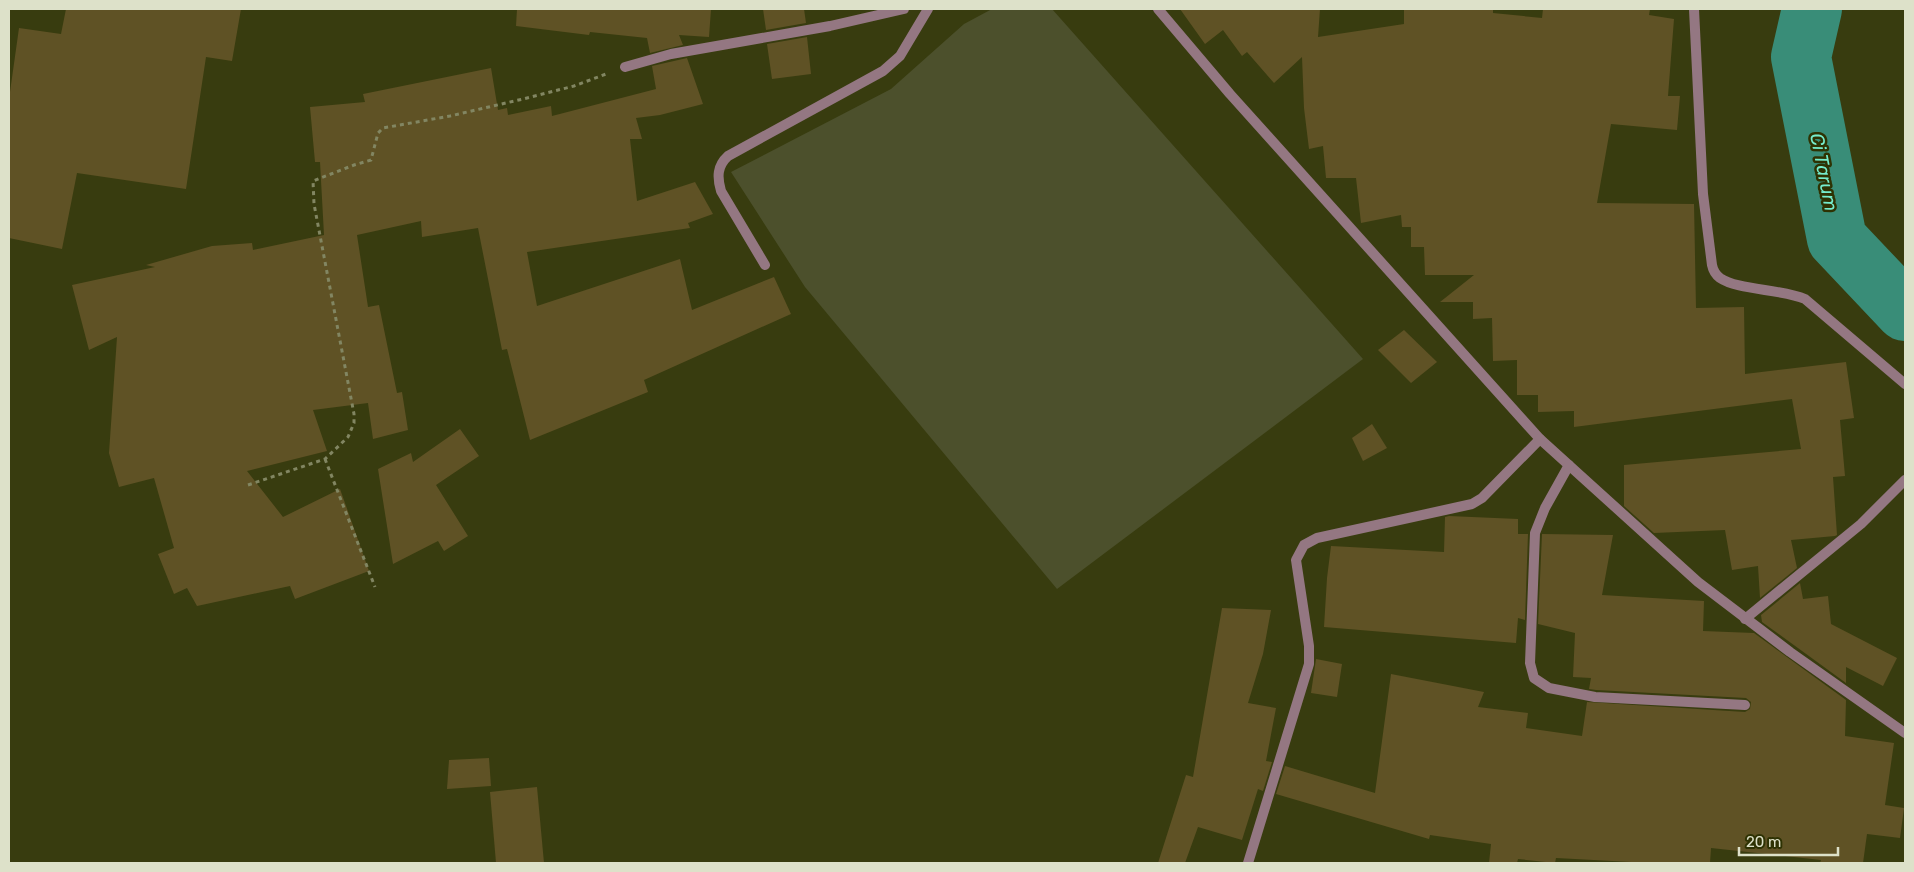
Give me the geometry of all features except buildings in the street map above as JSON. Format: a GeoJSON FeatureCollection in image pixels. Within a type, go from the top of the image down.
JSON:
{"type":"FeatureCollection","features":[{"type":"Feature","properties":{"kind":"street"},"geometry":{"type":"LineString","coordinates":[[625,67],[671,54],[830,26],[904,9]]}},
{"type":"Feature","properties":{"kind":"street"},"geometry":{"type":"LineString","coordinates":[[765,265],[721,191],[718,170],[722,162],[728,156],[882,71],[900,56],[928,9]]}},
{"type":"Feature","properties":{"kind":"street"},"geometry":{"type":"LineString","coordinates":[[1158,9],[1230,94],[1540,438],[1698,582],[1745,619],[1905,733]]}},
{"type":"Feature","properties":{"kind":"street"},"geometry":{"type":"LineString","coordinates":[[1694,9],[1703,194],[1714,272],[1720,278],[1734,284],[1792,293],[1805,298],[1905,384]]}},
{"type":"Feature","properties":{"kind":"street"},"geometry":{"type":"LineString","coordinates":[[1248,863],[1309,664],[1309,646],[1296,560],[1304,544],[1317,538],[1472,504],[1482,498],[1540,438]]}},
{"type":"Feature","properties":{"kind":"street"},"geometry":{"type":"LineString","coordinates":[[1569,465],[1545,508],[1535,533],[1530,663],[1534,678],[1549,688],[1595,697],[1745,705]]}},
{"type":"Feature","properties":{"kind":"street"},"geometry":{"type":"LineString","coordinates":[[1745,619],[1861,524],[1905,480]]}},
{"type":"Feature","properties":{"kind":"path"},"geometry":{"type":"LineString","coordinates":[[248,485],[324,459],[348,437],[354,423],[354,414],[314,204],[313,181],[354,164],[371,160],[378,133],[383,128],[450,116],[523,99],[574,86],[625,67]]}},
{"type":"Feature","properties":{"kind":"path"},"geometry":{"type":"LineString","coordinates":[[324,459],[375,587]]}},
{"type":"Feature","properties":{"kind":"green space"},"geometry":{"type":"Polygon","coordinates":[[[992,9],[1052,9],[1363,359],[1057,589],[805,287],[731,172],[891,89],[964,24],[992,9]]]}},
{"type":"Feature","properties":{"kind":"waterway","name":"Ci Tarum"},"geometry":{"type":"LineString","coordinates":[[1812,9],[1801,57],[1837,239],[1905,311]]}}]}
